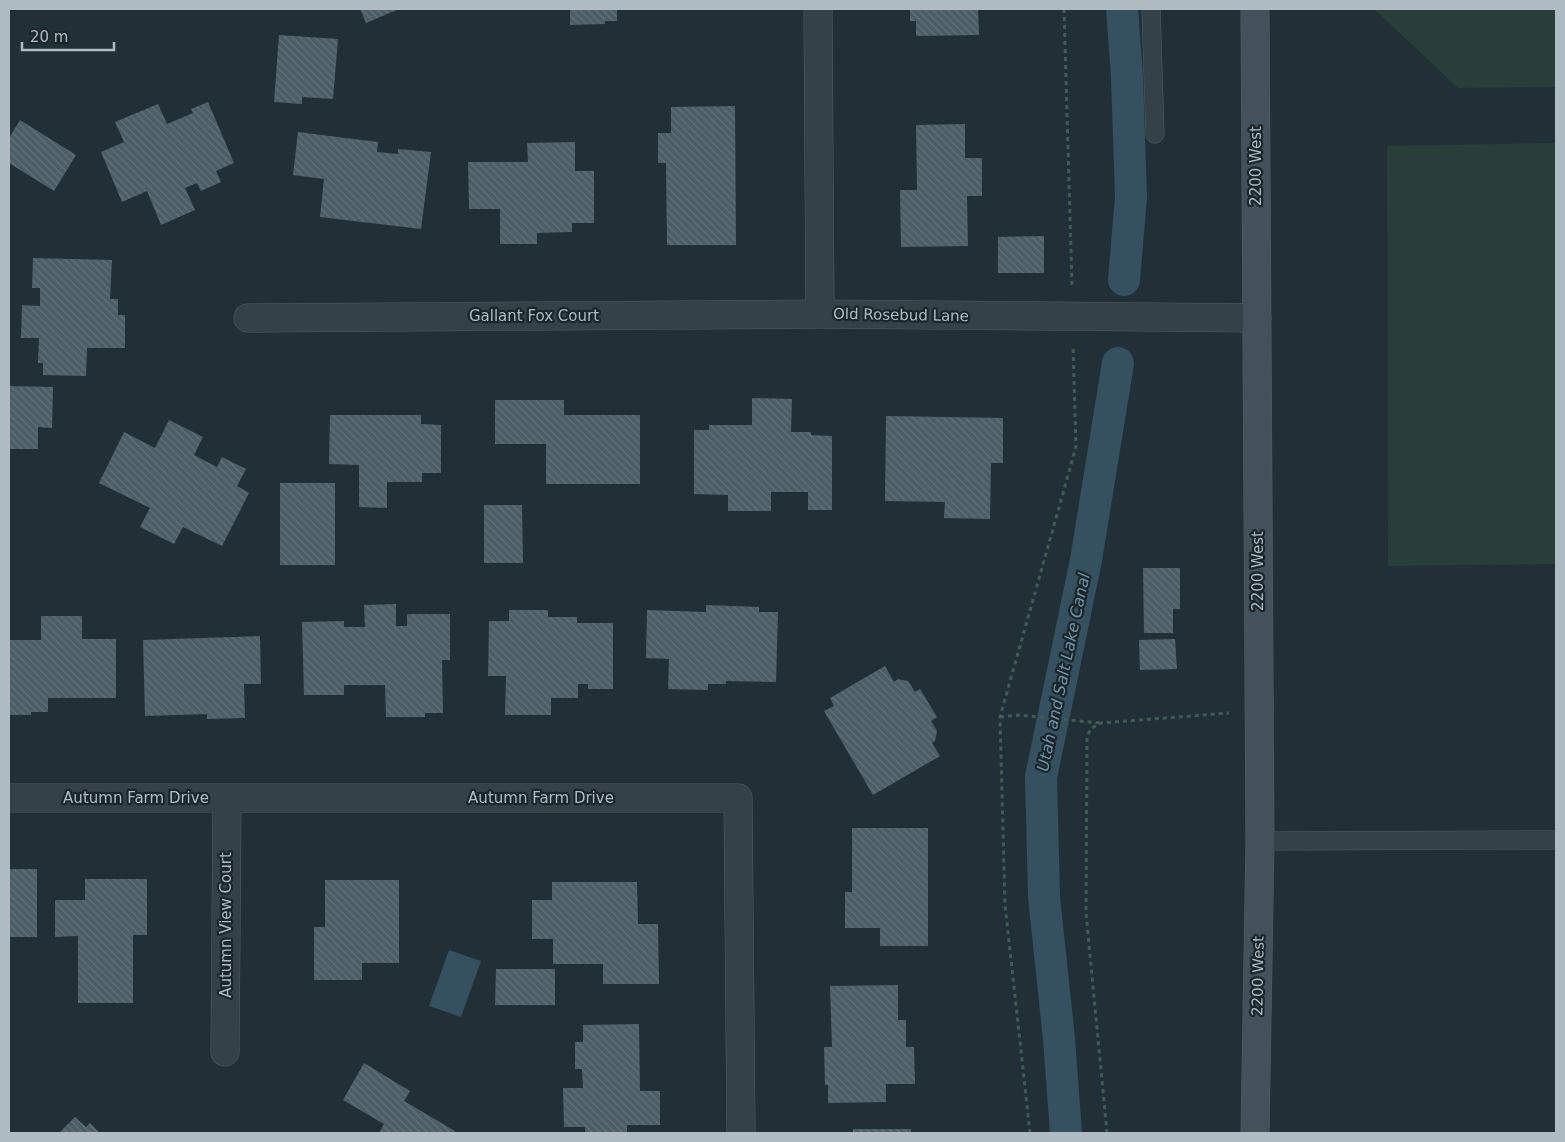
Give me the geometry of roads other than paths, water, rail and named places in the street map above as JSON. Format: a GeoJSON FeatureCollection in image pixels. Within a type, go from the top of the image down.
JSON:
{"type":"FeatureCollection","features":[{"type":"Feature","properties":{"kind":"street","name":"Old Rosebud Lane"},"geometry":{"type":"LineString","coordinates":[[818,9],[820,314],[1257,318]]}},
{"type":"Feature","properties":{"kind":"street","name":"2200 West"},"geometry":{"type":"LineString","coordinates":[[1255,9],[1260,841],[1255,1133]]}},
{"type":"Feature","properties":{"kind":"street","name":"Gallant Fox Court"},"geometry":{"type":"LineString","coordinates":[[248,318],[820,314]]}},
{"type":"Feature","properties":{"kind":"street","name":"Autumn Farm Drive"},"geometry":{"type":"LineString","coordinates":[[9,798],[738,798],[741,1133]]}},
{"type":"Feature","properties":{"kind":"street","name":"Autumn View Court"},"geometry":{"type":"LineString","coordinates":[[225,1052],[227,798]]}},
{"type":"Feature","properties":{"kind":"lane"},"geometry":{"type":"LineString","coordinates":[[1150,9],[1155,134]]}},
{"type":"Feature","properties":{"kind":"lane"},"geometry":{"type":"LineString","coordinates":[[1260,841],[1556,840]]}},
{"type":"Feature","properties":{"kind":"water"},"geometry":{"type":"Polygon","coordinates":[[[449,950],[481,961],[461,1017],[429,1006],[449,950]]]}},
{"type":"Feature","properties":{"kind":"waterway","name":"Utah and Salt Lake Canal"},"geometry":{"type":"LineString","coordinates":[[1122,9],[1127,76],[1131,197],[1124,280]]}},
{"type":"Feature","properties":{"kind":"waterway","name":"Utah and Salt Lake Canal"},"geometry":{"type":"LineString","coordinates":[[1066,1133],[1059,1039],[1044,897],[1041,777],[1086,560],[1118,363]]}}]}
